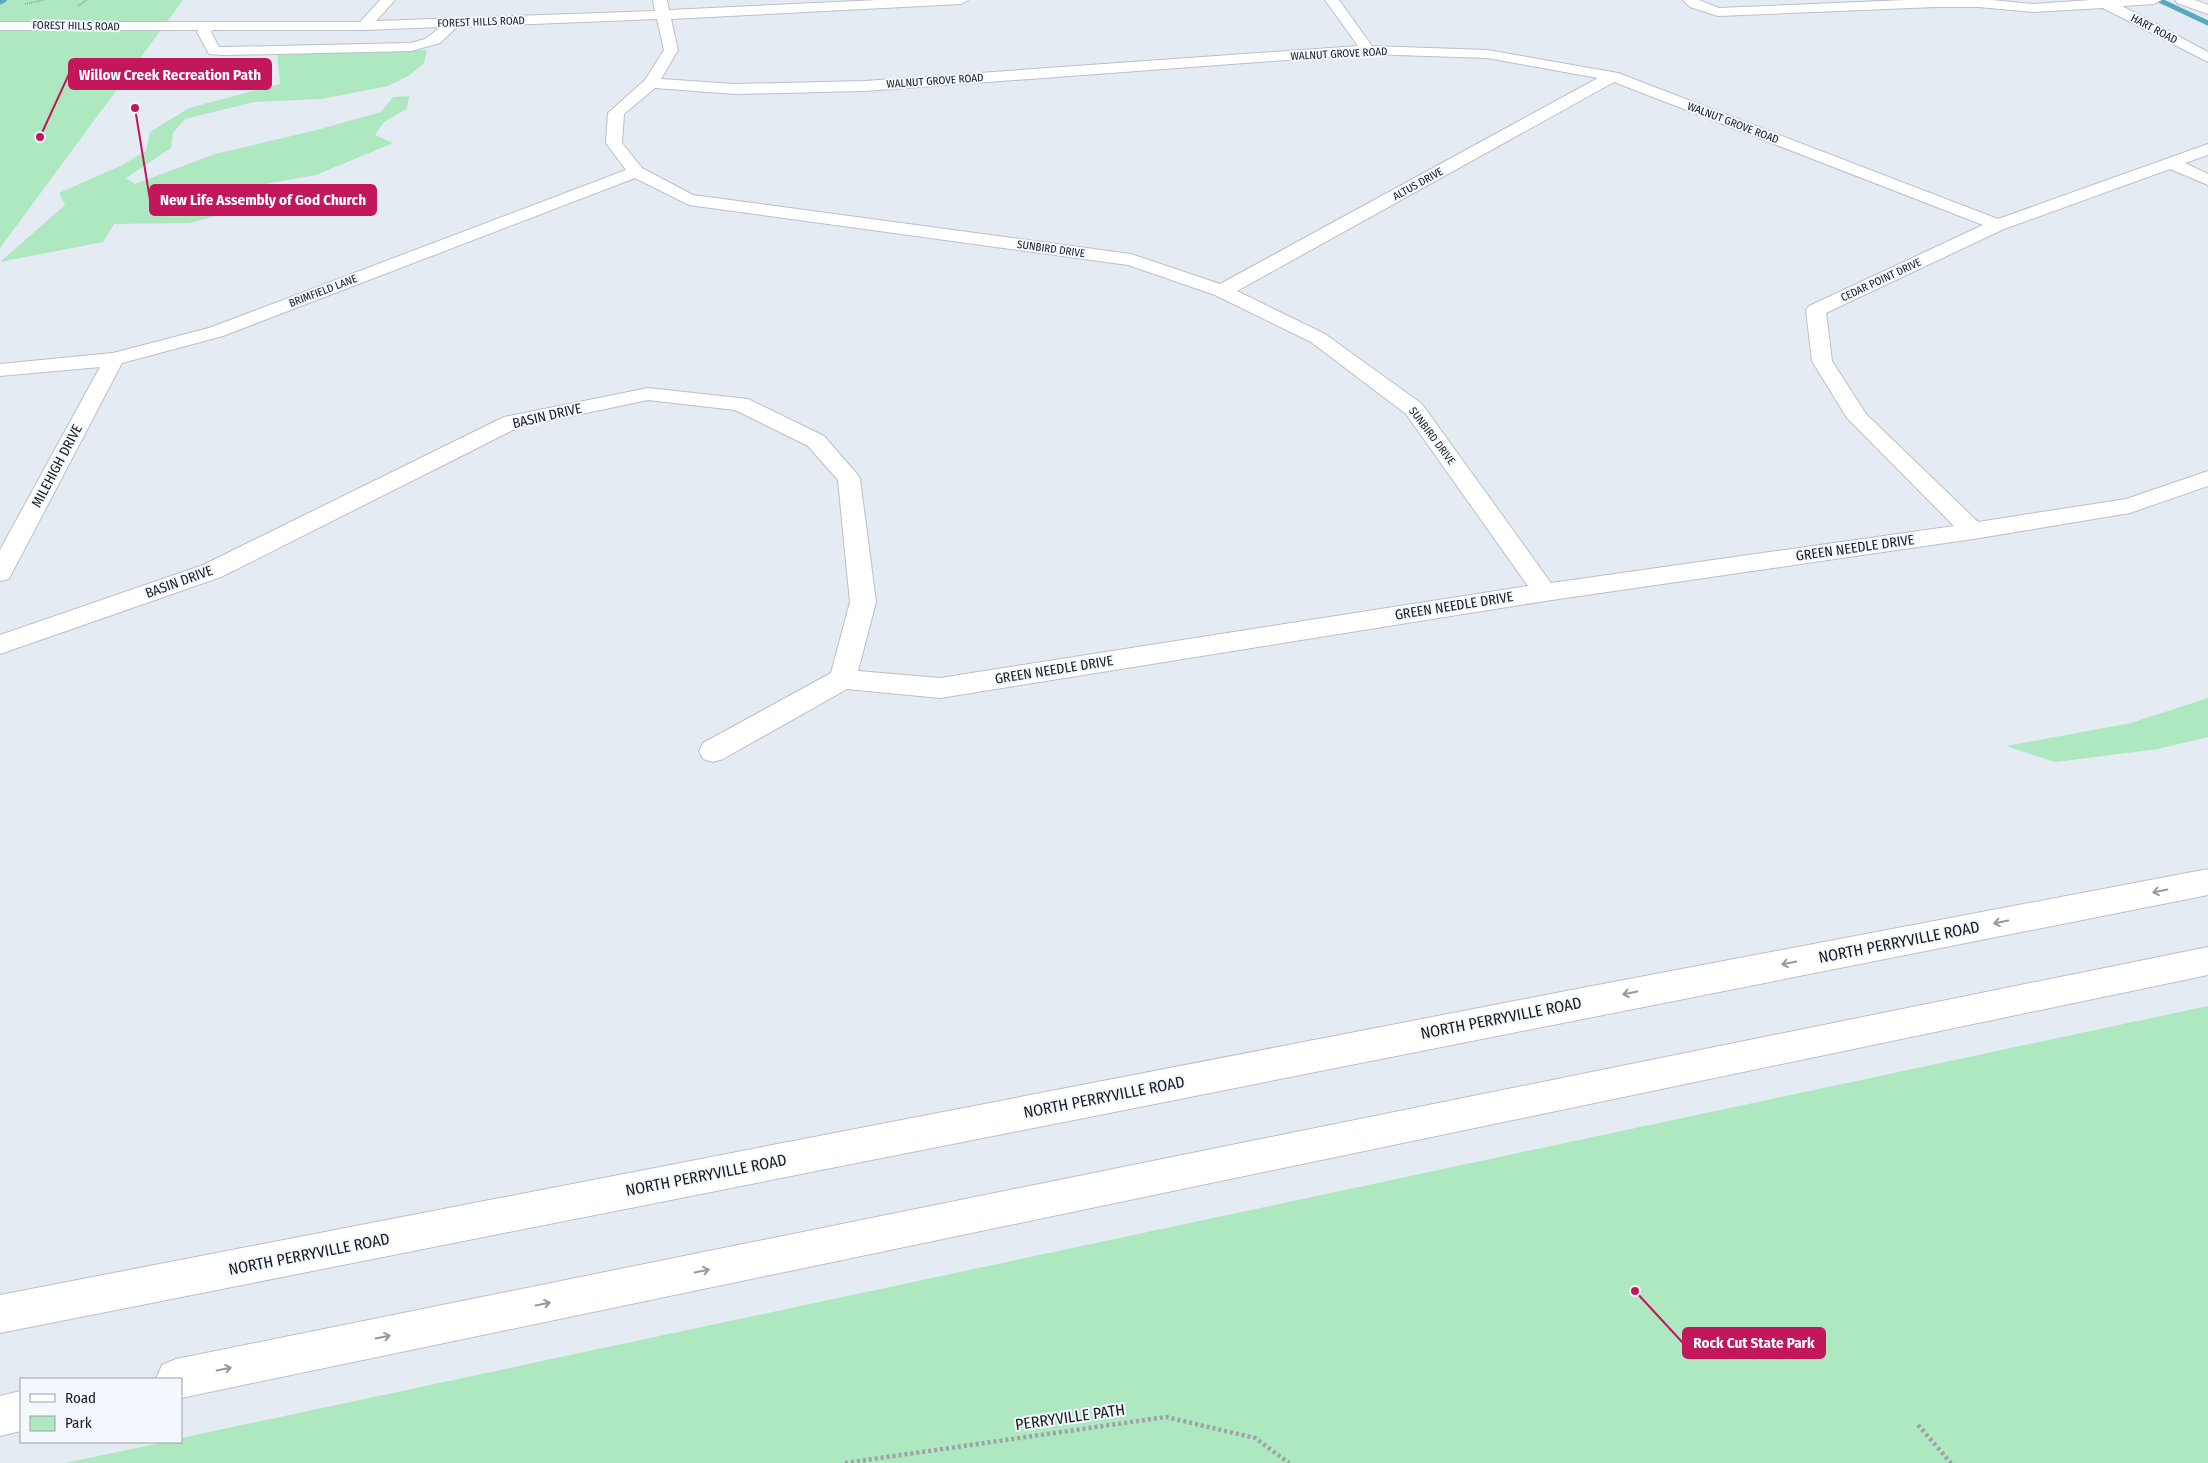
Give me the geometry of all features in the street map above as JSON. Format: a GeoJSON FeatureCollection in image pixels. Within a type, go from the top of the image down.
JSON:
{"type":"FeatureCollection","features":[{"type":"Feature","properties":{"kind":"street"},"geometry":{"type":"LineString","coordinates":[[364,26],[388,0]]}},
{"type":"Feature","properties":{"kind":"street","name":"FOREST HILLS ROAD"},"geometry":{"type":"LineString","coordinates":[[0,26],[364,26],[453,23],[661,8],[961,0]]}},
{"type":"Feature","properties":{"kind":"street"},"geometry":{"type":"LineString","coordinates":[[1332,0],[1368,50]]}},
{"type":"Feature","properties":{"kind":"street"},"geometry":{"type":"LineString","coordinates":[[1690,0],[1695,4],[1718,12],[1827,8],[1903,2],[1979,3],[2033,8],[2154,0]]}},
{"type":"Feature","properties":{"kind":"street"},"geometry":{"type":"LineString","coordinates":[[1760,0],[1774,10]]}},
{"type":"Feature","properties":{"kind":"street"},"geometry":{"type":"LineString","coordinates":[[2182,0],[2208,10]]}},
{"type":"Feature","properties":{"kind":"street","name":"HART ROAD"},"geometry":{"type":"LineString","coordinates":[[2104,2],[2208,58]]}},
{"type":"Feature","properties":{"kind":"street","name":"SUNBIRD DRIVE"},"geometry":{"type":"LineString","coordinates":[[661,8],[671,50],[651,83],[616,113],[614,143],[636,172],[689,200],[1131,260],[1222,291],[1318,338],[1414,409],[1545,592]]}},
{"type":"Feature","properties":{"kind":"street"},"geometry":{"type":"LineString","coordinates":[[208,27],[204,32],[214,51],[411,48],[436,41],[453,23]]}},
{"type":"Feature","properties":{"kind":"street","name":"WALNUT GROVE ROAD"},"geometry":{"type":"LineString","coordinates":[[651,83],[735,89],[865,86],[1368,50],[1487,54],[1613,76],[1998,225]]}},
{"type":"Feature","properties":{"kind":"street","name":"ALTUS DRIVE"},"geometry":{"type":"LineString","coordinates":[[1222,291],[1613,76]]}},
{"type":"Feature","properties":{"kind":"street","name":"CEDAR POINT DRIVE"},"geometry":{"type":"LineString","coordinates":[[1973,532],[1858,418],[1822,362],[1816,310],[1998,225],[2208,149]]}},
{"type":"Feature","properties":{"kind":"street"},"geometry":{"type":"LineString","coordinates":[[2171,163],[2208,180]]}},
{"type":"Feature","properties":{"kind":"street","name":"BRIMFIELD LANE"},"geometry":{"type":"LineString","coordinates":[[0,370],[114,359],[216,332],[636,172]]}},
{"type":"Feature","properties":{"kind":"street","name":"MILEHIGH DRIVE"},"geometry":{"type":"LineString","coordinates":[[0,573],[114,359]]}},
{"type":"Feature","properties":{"kind":"street","name":"BASIN DRIVE"},"geometry":{"type":"LineString","coordinates":[[0,645],[212,571],[512,422],[648,394],[740,404],[816,440],[849,479],[863,602],[843,679]]}},
{"type":"Feature","properties":{"kind":"street","name":"GREEN NEEDLE DRIVE"},"geometry":{"type":"LineString","coordinates":[[843,679],[940,688],[1545,592],[1973,532],[2130,506],[2208,478]]}},
{"type":"Feature","properties":{"kind":"street"},"geometry":{"type":"LineString","coordinates":[[713,751],[843,679]]}},
{"type":"Feature","properties":{"kind":"street","name":"NORTH PERRYVILLE ROAD"},"geometry":{"type":"LineString","coordinates":[[0,1314],[1577,1003],[2208,882]]}},
{"type":"Feature","properties":{"kind":"street"},"geometry":{"type":"LineString","coordinates":[[181,1378],[2208,961]]}},
{"type":"Feature","properties":{"kind":"street"},"geometry":{"type":"LineString","coordinates":[[0,1416],[20,1411]]}},
{"type":"Feature","properties":{"kind":"path","name":"PERRYVILLE PATH"},"geometry":{"type":"LineString","coordinates":[[845,1463],[1166,1417],[1255,1438],[1289,1463]]}},
{"type":"Feature","properties":{"kind":"path"},"geometry":{"type":"LineString","coordinates":[[1918,1424],[1951,1463]]}},
{"type":"Feature","properties":{"kind":"green space"},"geometry":{"type":"Polygon","coordinates":[[[0,0],[183,0],[0,248],[0,0]]]}},
{"type":"Feature","properties":{"kind":"green space"},"geometry":{"type":"Polygon","coordinates":[[[427,50],[424,63],[410,75],[388,86],[321,99],[254,102],[185,119],[173,133],[171,148],[126,178],[135,184],[215,154],[313,131],[381,112],[393,97],[409,96],[407,109],[385,121],[375,135],[393,143],[316,175],[254,186],[242,196],[237,211],[189,223],[114,224],[103,242],[0,262],[65,205],[59,193],[120,166],[146,151],[150,132],[189,108],[280,84],[277,53],[427,50]]]}},
{"type":"Feature","properties":{"kind":"green space"},"geometry":{"type":"Polygon","coordinates":[[[2208,698],[2208,737],[2158,749],[2055,762],[2006,746],[2131,723],[2208,698]]]}},
{"type":"Feature","properties":{"kind":"green space"},"geometry":{"type":"Polygon","coordinates":[[[2208,1006],[2208,1463],[65,1463],[160,1443],[182,1443],[182,1438],[2208,1006]]]}},
{"type":"Feature","properties":{"kind":"waterway"},"geometry":{"type":"LineString","coordinates":[[0,2],[4,0]]}},
{"type":"Feature","properties":{"kind":"waterway"},"geometry":{"type":"LineString","coordinates":[[2161,1],[2208,23]]}},
{"type":"Feature","properties":{"kind":"place","name":"New Life Assembly of God Church"},"geometry":{"type":"Point","coordinates":[135,108]}},
{"type":"Feature","properties":{"kind":"place","name":"Willow Creek Recreation Path"},"geometry":{"type":"Point","coordinates":[40,137]}},
{"type":"Feature","properties":{"kind":"place","name":"Rock Cut State Park"},"geometry":{"type":"Point","coordinates":[1635,1291]}}]}
